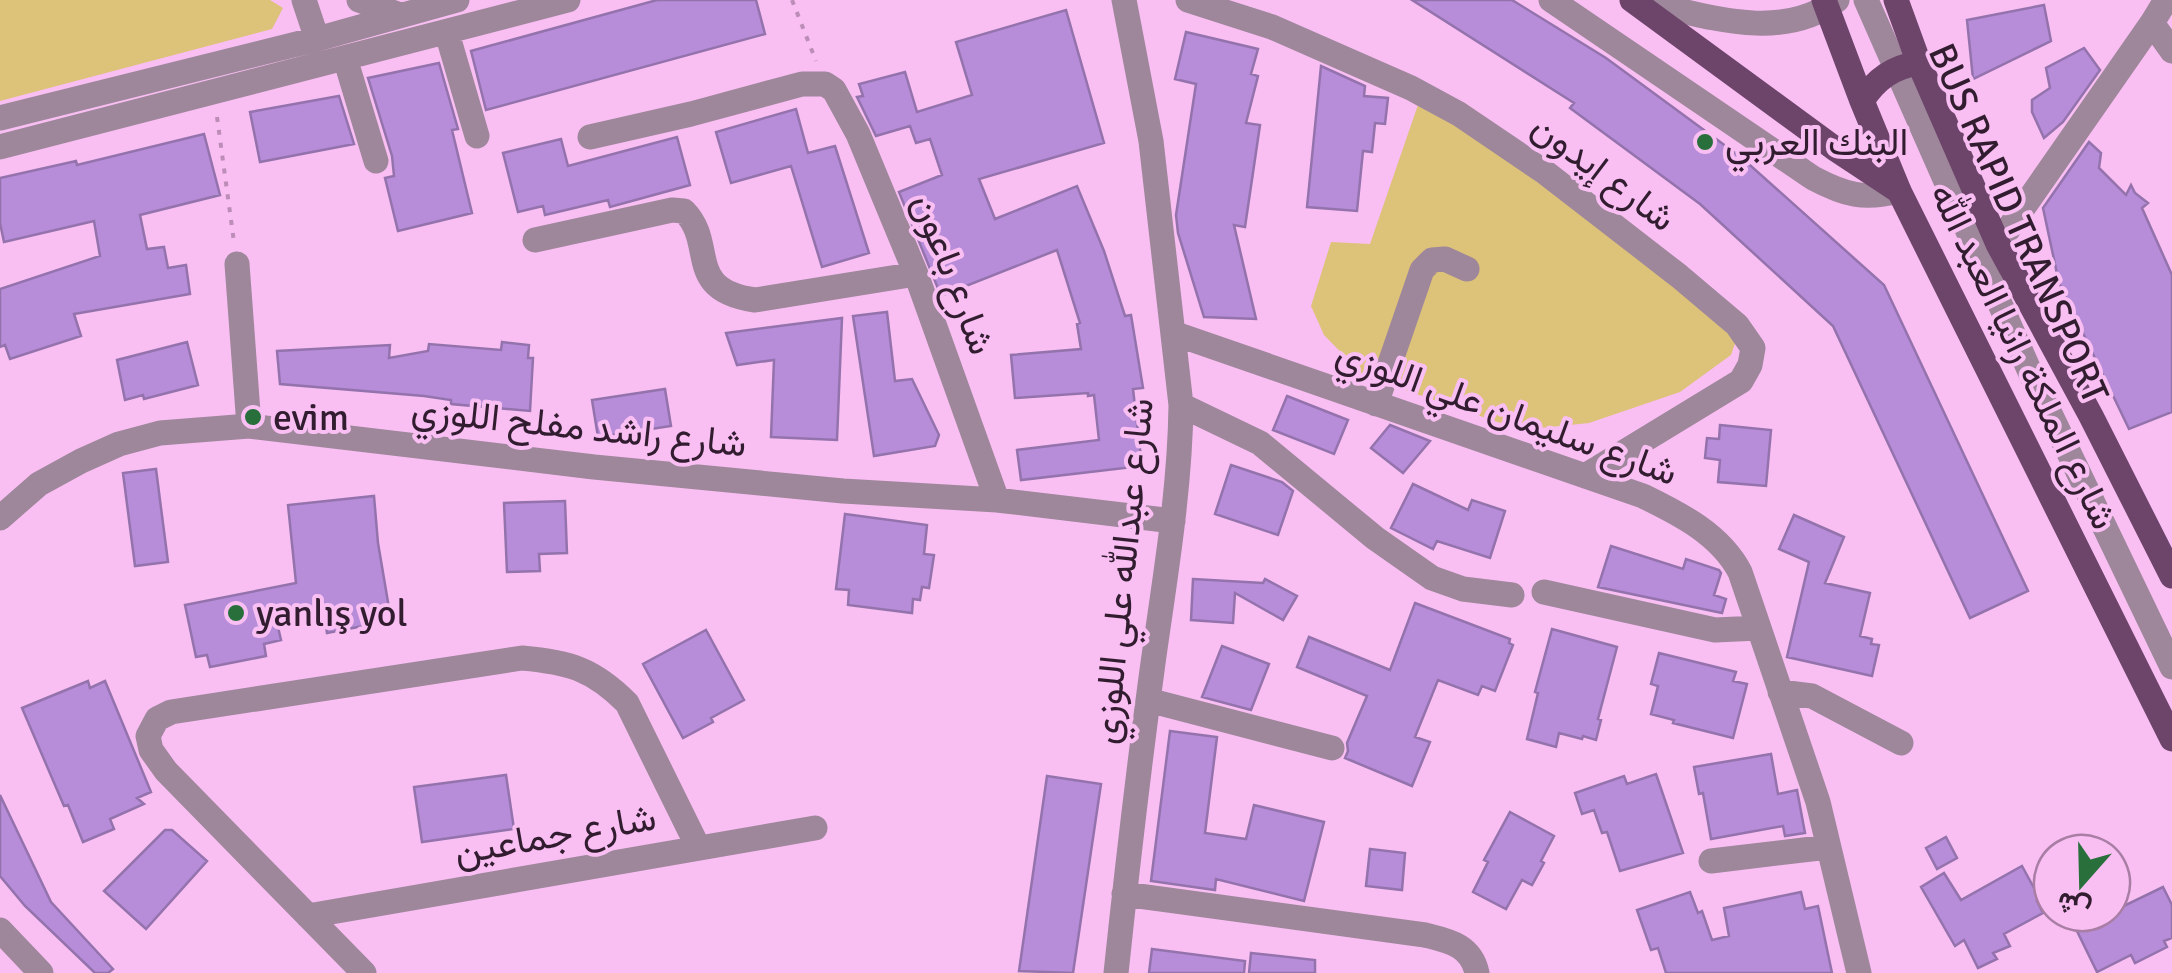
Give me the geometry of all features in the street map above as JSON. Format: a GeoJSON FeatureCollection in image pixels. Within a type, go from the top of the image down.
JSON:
{"type":"FeatureCollection","features":[{"type":"Feature","properties":{"kind":"main road"},"geometry":{"type":"LineString","coordinates":[[1633,0],[1899,191]]}},
{"type":"Feature","properties":{"kind":"main road","name":"شارع الملكة رانيا العبد الله"},"geometry":{"type":"LineString","coordinates":[[1896,0],[1907,66],[2172,576]]}},
{"type":"Feature","properties":{"kind":"main road","name":"شارع الملكة رانيا العبد الله"},"geometry":{"type":"LineString","coordinates":[[1830,3],[1862,101],[1899,191],[2172,738]]}},
{"type":"Feature","properties":{"kind":"main road"},"geometry":{"type":"LineString","coordinates":[[1862,101],[1870,88],[1907,66]]}},
{"type":"Feature","properties":{"kind":"street"},"geometry":{"type":"LineString","coordinates":[[304,0],[317,38]]}},
{"type":"Feature","properties":{"kind":"street"},"geometry":{"type":"LineString","coordinates":[[359,0],[400,15]]}},
{"type":"Feature","properties":{"kind":"street"},"geometry":{"type":"LineString","coordinates":[[0,118],[457,0]]}},
{"type":"Feature","properties":{"kind":"street"},"geometry":{"type":"LineString","coordinates":[[0,147],[568,0]]}},
{"type":"Feature","properties":{"kind":"street","name":"شارع عبدالله علي اللوزي"},"geometry":{"type":"LineString","coordinates":[[1116,973],[1180,444],[1180,405],[1151,140],[1124,0]]}},
{"type":"Feature","properties":{"kind":"street","name":"شارع إيدون"},"geometry":{"type":"LineString","coordinates":[[1188,0],[1272,27],[1411,88],[1459,114],[1572,192],[1737,325],[1752,348],[1750,365],[1741,380],[1585,476]]}},
{"type":"Feature","properties":{"kind":"street"},"geometry":{"type":"LineString","coordinates":[[1551,0],[1833,188],[1854,196],[1899,191]]}},
{"type":"Feature","properties":{"kind":"street"},"geometry":{"type":"LineString","coordinates":[[1633,0],[1696,8],[1739,22],[1774,23],[1796,20],[1830,3]]}},
{"type":"Feature","properties":{"kind":"street","name":"BUS RAPID TRANSPORT"},"geometry":{"type":"LineString","coordinates":[[1866,0],[1907,66],[2030,372],[2172,667]]}},
{"type":"Feature","properties":{"kind":"street","name":"BUS RAPID TRANSPORT"},"geometry":{"type":"LineString","coordinates":[[1878,0],[1959,195],[2172,638]]}},
{"type":"Feature","properties":{"kind":"street"},"geometry":{"type":"LineString","coordinates":[[1998,244],[2166,0]]}},
{"type":"Feature","properties":{"kind":"street"},"geometry":{"type":"LineString","coordinates":[[2152,23],[2172,52]]}},
{"type":"Feature","properties":{"kind":"street"},"geometry":{"type":"LineString","coordinates":[[447,32],[477,136]]}},
{"type":"Feature","properties":{"kind":"street"},"geometry":{"type":"LineString","coordinates":[[345,58],[376,162]]}},
{"type":"Feature","properties":{"kind":"street"},"geometry":{"type":"LineString","coordinates":[[590,137],[802,84],[825,84]]}},
{"type":"Feature","properties":{"kind":"street","name":"شارع باعون"},"geometry":{"type":"LineString","coordinates":[[825,84],[842,100],[916,274],[997,500]]}},
{"type":"Feature","properties":{"kind":"street"},"geometry":{"type":"LineString","coordinates":[[535,240],[672,210],[684,211],[692,220],[713,283],[746,299],[916,274]]}},
{"type":"Feature","properties":{"kind":"street"},"geometry":{"type":"LineString","coordinates":[[1376,404],[1422,270],[1432,260],[1445,260],[1467,269]]}},
{"type":"Feature","properties":{"kind":"street"},"geometry":{"type":"LineString","coordinates":[[237,264],[249,426]]}},
{"type":"Feature","properties":{"kind":"street","name":"شارع سليمان علي اللوزي"},"geometry":{"type":"LineString","coordinates":[[1173,332],[1643,496],[1676,512],[1728,552],[1740,572],[1818,802],[1859,973]]}},
{"type":"Feature","properties":{"kind":"street"},"geometry":{"type":"LineString","coordinates":[[1180,405],[1260,443],[1376,538],[1432,578],[1462,588],[1512,595]]}},
{"type":"Feature","properties":{"kind":"street","name":"شارع راشد مفلح اللوزي"},"geometry":{"type":"LineString","coordinates":[[0,518],[39,484],[120,444],[160,434],[249,426],[594,468],[843,491],[997,500],[1172,521]]}},
{"type":"Feature","properties":{"kind":"street"},"geometry":{"type":"LineString","coordinates":[[1544,592],[1715,630],[1758,628]]}},
{"type":"Feature","properties":{"kind":"street"},"geometry":{"type":"LineString","coordinates":[[364,973],[166,771],[151,750],[148,736],[156,718],[171,712],[522,658],[557,661],[595,677],[627,703],[698,847]]}},
{"type":"Feature","properties":{"kind":"street"},"geometry":{"type":"LineString","coordinates":[[1780,692],[1812,696],[1901,743]]}},
{"type":"Feature","properties":{"kind":"street"},"geometry":{"type":"LineString","coordinates":[[1148,700],[1332,748]]}},
{"type":"Feature","properties":{"kind":"street","name":"شارع جماعين"},"geometry":{"type":"LineString","coordinates":[[308,916],[815,828]]}},
{"type":"Feature","properties":{"kind":"street"},"geometry":{"type":"LineString","coordinates":[[1711,861],[1828,847]]}},
{"type":"Feature","properties":{"kind":"street"},"geometry":{"type":"LineString","coordinates":[[1124,894],[1425,935],[1462,947],[1477,973]]}},
{"type":"Feature","properties":{"kind":"street"},"geometry":{"type":"LineString","coordinates":[[0,930],[41,973]]}},
{"type":"Feature","properties":{"kind":"path"},"geometry":{"type":"LineString","coordinates":[[792,0],[825,84]]}},
{"type":"Feature","properties":{"kind":"path"},"geometry":{"type":"LineString","coordinates":[[214,93],[237,264]]}},
{"type":"Feature","properties":{"kind":"shaded area"},"geometry":{"type":"Polygon","coordinates":[[[0,0],[270,0],[283,8],[272,29],[0,101],[0,0]]]}},
{"type":"Feature","properties":{"kind":"shaded area"},"geometry":{"type":"Polygon","coordinates":[[[1420,99],[1492,139],[1737,338],[1731,355],[1680,392],[1589,423],[1521,430],[1364,376],[1324,335],[1311,306],[1331,242],[1370,244],[1420,99]]]}},
{"type":"Feature","properties":{"kind":"building"},"geometry":{"type":"Polygon","coordinates":[[[657,0],[756,0],[765,34],[486,110],[471,51],[657,0]]]}},
{"type":"Feature","properties":{"kind":"building"},"geometry":{"type":"Polygon","coordinates":[[[1412,0],[1512,0],[1606,58],[1742,158],[1884,285],[2028,591],[1970,618],[1833,326],[1700,204],[1570,108],[1574,103],[1412,0]]]}},
{"type":"Feature","properties":{"kind":"building"},"geometry":{"type":"Polygon","coordinates":[[[2044,5],[2051,41],[1973,79],[1967,20],[2044,5]]]}},
{"type":"Feature","properties":{"kind":"building"},"geometry":{"type":"Polygon","coordinates":[[[1066,10],[1104,143],[979,179],[995,219],[1077,186],[1125,316],[1131,315],[1143,388],[1133,389],[1142,466],[1021,480],[1017,450],[1099,440],[1094,395],[1015,398],[1011,355],[1081,349],[1077,324],[1080,323],[1057,250],[941,296],[899,192],[942,175],[930,139],[916,143],[910,126],[876,136],[857,97],[863,96],[859,84],[905,72],[917,112],[972,95],[956,42],[1066,10]]]}},
{"type":"Feature","properties":{"kind":"building"},"geometry":{"type":"Polygon","coordinates":[[[1186,32],[1258,49],[1251,74],[1258,76],[1246,123],[1260,125],[1245,227],[1234,225],[1256,319],[1204,317],[1178,233],[1176,215],[1196,84],[1175,79],[1186,32]]]}},
{"type":"Feature","properties":{"kind":"building"},"geometry":{"type":"Polygon","coordinates":[[[2084,48],[2100,70],[2063,122],[2044,138],[2032,112],[2032,100],[2050,88],[2046,68],[2084,48]]]}},
{"type":"Feature","properties":{"kind":"building"},"geometry":{"type":"Polygon","coordinates":[[[439,63],[458,129],[452,130],[472,213],[398,231],[385,178],[394,176],[392,156],[368,78],[439,63]]]}},
{"type":"Feature","properties":{"kind":"building"},"geometry":{"type":"Polygon","coordinates":[[[1321,66],[1365,86],[1364,96],[1388,98],[1385,124],[1375,123],[1372,152],[1363,151],[1357,211],[1307,207],[1321,66]]]}},
{"type":"Feature","properties":{"kind":"building"},"geometry":{"type":"Polygon","coordinates":[[[339,96],[354,144],[260,162],[250,112],[339,96]]]}},
{"type":"Feature","properties":{"kind":"building"},"geometry":{"type":"Polygon","coordinates":[[[796,109],[808,153],[835,146],[869,253],[822,267],[791,166],[731,183],[716,132],[796,109]]]}},
{"type":"Feature","properties":{"kind":"building"},"geometry":{"type":"Polygon","coordinates":[[[204,134],[220,195],[140,215],[147,249],[164,247],[168,268],[186,265],[190,294],[74,314],[81,336],[10,359],[5,345],[0,347],[0,289],[100,256],[94,221],[4,242],[0,178],[76,161],[77,165],[204,134]]]}},
{"type":"Feature","properties":{"kind":"building"},"geometry":{"type":"Polygon","coordinates":[[[677,137],[690,185],[610,207],[608,200],[545,215],[543,206],[518,212],[503,153],[561,139],[568,166],[677,137]]]}},
{"type":"Feature","properties":{"kind":"building"},"geometry":{"type":"Polygon","coordinates":[[[2089,142],[2101,153],[2099,168],[2126,195],[2131,185],[2148,203],[2142,208],[2172,275],[2172,412],[2129,429],[2059,283],[2043,208],[2089,142]]]}},
{"type":"Feature","properties":{"kind":"building"},"geometry":{"type":"Polygon","coordinates":[[[887,312],[895,381],[912,379],[939,435],[935,446],[874,456],[853,316],[887,312]]]}},
{"type":"Feature","properties":{"kind":"building"},"geometry":{"type":"Polygon","coordinates":[[[842,318],[837,440],[771,437],[774,360],[737,365],[726,333],[842,318]]]}},
{"type":"Feature","properties":{"kind":"building"},"geometry":{"type":"Polygon","coordinates":[[[187,342],[198,385],[125,400],[117,360],[187,342]]]}},
{"type":"Feature","properties":{"kind":"building"},"geometry":{"type":"Polygon","coordinates":[[[502,342],[529,345],[528,358],[533,358],[530,411],[451,404],[451,400],[424,396],[280,384],[277,351],[390,345],[389,358],[428,351],[429,344],[501,350],[502,342]]]}},
{"type":"Feature","properties":{"kind":"building"},"geometry":{"type":"Polygon","coordinates":[[[665,389],[671,426],[598,437],[592,400],[665,389]]]}},
{"type":"Feature","properties":{"kind":"building"},"geometry":{"type":"Polygon","coordinates":[[[1287,396],[1348,420],[1334,454],[1273,430],[1287,396]]]}},
{"type":"Feature","properties":{"kind":"building"},"geometry":{"type":"Polygon","coordinates":[[[1390,425],[1430,441],[1403,473],[1371,448],[1390,425]]]}},
{"type":"Feature","properties":{"kind":"building"},"geometry":{"type":"Polygon","coordinates":[[[1720,425],[1771,430],[1766,486],[1718,482],[1720,460],[1705,458],[1707,438],[1719,439],[1720,425]]]}},
{"type":"Feature","properties":{"kind":"building"},"geometry":{"type":"Polygon","coordinates":[[[1231,465],[1282,482],[1293,491],[1278,535],[1215,514],[1231,465]]]}},
{"type":"Feature","properties":{"kind":"building"},"geometry":{"type":"Polygon","coordinates":[[[156,469],[168,562],[135,566],[123,473],[156,469]]]}},
{"type":"Feature","properties":{"kind":"building"},"geometry":{"type":"Polygon","coordinates":[[[1413,484],[1468,510],[1472,500],[1505,511],[1490,558],[1437,541],[1433,549],[1391,528],[1413,484]]]}},
{"type":"Feature","properties":{"kind":"building"},"geometry":{"type":"Polygon","coordinates":[[[374,496],[389,608],[372,611],[374,624],[327,633],[325,619],[278,627],[281,640],[264,644],[266,656],[210,667],[207,655],[196,657],[185,605],[296,583],[288,505],[374,496]]]}},
{"type":"Feature","properties":{"kind":"building"},"geometry":{"type":"Polygon","coordinates":[[[565,501],[567,553],[539,554],[540,571],[507,572],[504,503],[565,501]]]}},
{"type":"Feature","properties":{"kind":"building"},"geometry":{"type":"Polygon","coordinates":[[[845,514],[927,525],[924,554],[934,555],[929,588],[922,587],[920,600],[913,599],[912,613],[848,605],[849,590],[836,589],[845,514]]]}},
{"type":"Feature","properties":{"kind":"building"},"geometry":{"type":"Polygon","coordinates":[[[1794,515],[1844,537],[1825,583],[1870,593],[1860,636],[1879,645],[1872,676],[1787,657],[1809,562],[1779,549],[1794,515]]]}},
{"type":"Feature","properties":{"kind":"building"},"geometry":{"type":"Polygon","coordinates":[[[1611,546],[1683,569],[1686,559],[1719,570],[1714,595],[1726,599],[1722,613],[1598,587],[1611,546]]]}},
{"type":"Feature","properties":{"kind":"building"},"geometry":{"type":"Polygon","coordinates":[[[1193,579],[1263,583],[1265,579],[1297,596],[1283,620],[1235,593],[1233,623],[1191,620],[1193,579]]]}},
{"type":"Feature","properties":{"kind":"building"},"geometry":{"type":"Polygon","coordinates":[[[1415,603],[1510,639],[1513,645],[1495,691],[1482,686],[1478,695],[1438,680],[1415,737],[1430,742],[1412,786],[1345,758],[1347,743],[1367,696],[1297,667],[1309,637],[1390,670],[1415,603]]]}},
{"type":"Feature","properties":{"kind":"building"},"geometry":{"type":"Polygon","coordinates":[[[1552,629],[1617,647],[1596,740],[1559,733],[1556,747],[1527,739],[1552,629]]]}},
{"type":"Feature","properties":{"kind":"building"},"geometry":{"type":"Polygon","coordinates":[[[706,630],[744,700],[683,738],[643,664],[706,630]]]}},
{"type":"Feature","properties":{"kind":"building"},"geometry":{"type":"Polygon","coordinates":[[[1222,646],[1269,664],[1251,710],[1202,697],[1222,646]]]}},
{"type":"Feature","properties":{"kind":"building"},"geometry":{"type":"Polygon","coordinates":[[[1659,653],[1736,672],[1733,681],[1747,684],[1733,738],[1651,714],[1658,686],[1651,684],[1659,653]]]}},
{"type":"Feature","properties":{"kind":"building"},"geometry":{"type":"Polygon","coordinates":[[[88,681],[90,688],[105,681],[151,792],[137,798],[144,804],[110,819],[114,829],[83,842],[22,708],[88,681]]]}},
{"type":"Feature","properties":{"kind":"building"},"geometry":{"type":"Polygon","coordinates":[[[1170,731],[1217,737],[1205,833],[1246,839],[1254,805],[1324,822],[1304,901],[1216,879],[1215,890],[1151,881],[1170,731]]]}},
{"type":"Feature","properties":{"kind":"building"},"geometry":{"type":"Polygon","coordinates":[[[1771,754],[1778,794],[1797,790],[1805,833],[1785,836],[1783,826],[1711,839],[1694,767],[1771,754]]]}},
{"type":"Feature","properties":{"kind":"building"},"geometry":{"type":"Polygon","coordinates":[[[1656,774],[1683,853],[1620,871],[1607,832],[1602,833],[1594,810],[1582,814],[1575,793],[1624,776],[1627,784],[1656,774]]]}},
{"type":"Feature","properties":{"kind":"building"},"geometry":{"type":"Polygon","coordinates":[[[506,775],[514,829],[422,842],[414,787],[506,775]]]}},
{"type":"Feature","properties":{"kind":"building"},"geometry":{"type":"Polygon","coordinates":[[[1047,776],[1101,784],[1073,973],[1019,971],[1047,776]]]}},
{"type":"Feature","properties":{"kind":"building"},"geometry":{"type":"Polygon","coordinates":[[[0,795],[51,902],[113,969],[108,973],[95,973],[25,906],[0,876],[0,795]]]}},
{"type":"Feature","properties":{"kind":"building"},"geometry":{"type":"Polygon","coordinates":[[[1510,812],[1554,836],[1532,885],[1522,880],[1506,909],[1473,892],[1488,862],[1484,860],[1510,812]]]}},
{"type":"Feature","properties":{"kind":"building"},"geometry":{"type":"Polygon","coordinates":[[[165,830],[172,830],[207,861],[146,929],[104,891],[165,830]]]}},
{"type":"Feature","properties":{"kind":"building"},"geometry":{"type":"Polygon","coordinates":[[[1946,837],[1957,858],[1937,869],[1926,848],[1946,837]]]}},
{"type":"Feature","properties":{"kind":"building"},"geometry":{"type":"Polygon","coordinates":[[[1370,849],[1405,853],[1402,890],[1366,886],[1370,849]]]}},
{"type":"Feature","properties":{"kind":"building"},"geometry":{"type":"Polygon","coordinates":[[[2022,866],[2032,884],[2032,919],[2004,934],[2010,946],[1993,953],[1997,959],[1978,968],[1964,940],[1955,946],[1921,887],[1944,873],[1961,900],[2022,866]]]}},
{"type":"Feature","properties":{"kind":"building"},"geometry":{"type":"Polygon","coordinates":[[[2163,887],[2172,905],[2172,938],[2164,941],[2167,947],[2135,963],[2131,955],[2097,972],[2078,933],[2132,933],[2132,902],[2163,887]]]}},
{"type":"Feature","properties":{"kind":"building"},"geometry":{"type":"Polygon","coordinates":[[[1690,892],[1712,940],[1729,936],[1724,908],[1801,892],[1805,909],[1818,906],[1832,973],[1666,973],[1658,948],[1651,950],[1637,910],[1690,892]]]}},
{"type":"Feature","properties":{"kind":"building"},"geometry":{"type":"Polygon","coordinates":[[[1152,949],[1245,961],[1244,973],[1149,973],[1152,949]]]}},
{"type":"Feature","properties":{"kind":"building"},"geometry":{"type":"Polygon","coordinates":[[[1251,953],[1315,960],[1315,973],[1249,973],[1251,953]]]}},
{"type":"Feature","properties":{"kind":"place","name":"البنك العربي"},"geometry":{"type":"Point","coordinates":[1705,142]}},
{"type":"Feature","properties":{"kind":"place","name":"evim"},"geometry":{"type":"Point","coordinates":[253,417]}},
{"type":"Feature","properties":{"kind":"place","name":"yanlış yol"},"geometry":{"type":"Point","coordinates":[236,613]}}]}
